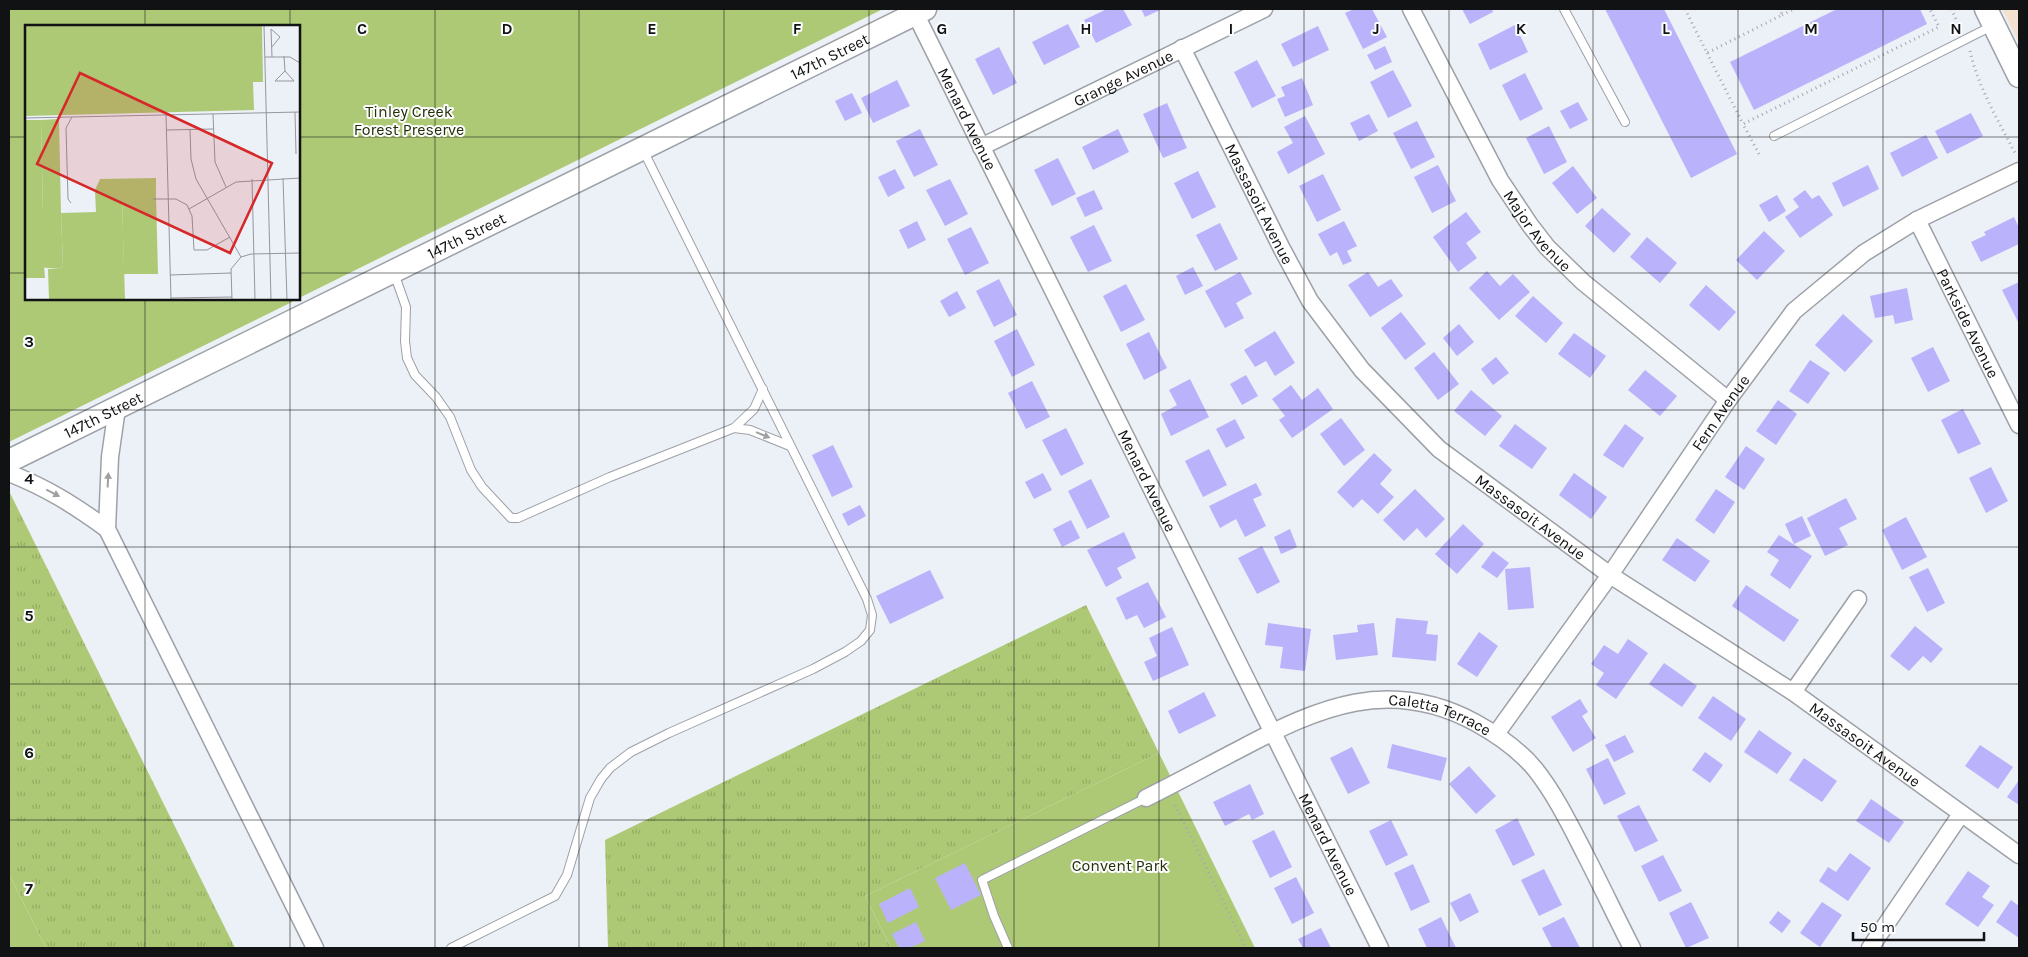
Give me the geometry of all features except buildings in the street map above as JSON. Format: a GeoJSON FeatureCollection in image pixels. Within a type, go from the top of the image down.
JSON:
{"type":"FeatureCollection","features":[{"type":"Feature","properties":{"kind":"main road","name":"147th Street"},"geometry":{"type":"LineString","coordinates":[[9,461],[920,11]]}},
{"type":"Feature","properties":{"kind":"main road"},"geometry":{"type":"LineString","coordinates":[[1990,17],[2019,76]]}},
{"type":"Feature","properties":{"kind":"street","name":"Grange Avenue"},"geometry":{"type":"LineString","coordinates":[[981,147],[1264,9]]}},
{"type":"Feature","properties":{"kind":"street","name":"Major Avenue"},"geometry":{"type":"LineString","coordinates":[[1412,9],[1500,180],[1547,247],[1583,282],[1728,400]]}},
{"type":"Feature","properties":{"kind":"street","name":"Menard Avenue"},"geometry":{"type":"LineString","coordinates":[[920,11],[981,147],[1380,948]]}},
{"type":"Feature","properties":{"kind":"street","name":"Massasoit Avenue"},"geometry":{"type":"LineString","coordinates":[[1182,48],[1310,301],[1362,370],[1439,449],[1610,575],[1793,692],[2019,855]]}},
{"type":"Feature","properties":{"kind":"street","name":"Fern Avenue"},"geometry":{"type":"LineString","coordinates":[[1496,734],[1610,575],[1728,400],[1794,312],[1864,253],[1917,220],[2018,163]]}},
{"type":"Feature","properties":{"kind":"street","name":"Parkside Avenue"},"geometry":{"type":"LineString","coordinates":[[1917,220],[2019,425]]}},
{"type":"Feature","properties":{"kind":"street"},"geometry":{"type":"LineString","coordinates":[[107,529],[110,457],[117,408]]}},
{"type":"Feature","properties":{"kind":"street"},"geometry":{"type":"LineString","coordinates":[[9,473],[30,481],[67,500],[107,529],[315,948]]}},
{"type":"Feature","properties":{"kind":"street"},"geometry":{"type":"LineString","coordinates":[[1793,692],[1858,599]]}},
{"type":"Feature","properties":{"kind":"street","name":"Caletta Terrace"},"geometry":{"type":"LineString","coordinates":[[1146,798],[1272,732],[1322,710],[1350,702],[1373,700],[1408,701],[1433,705],[1462,715],[1496,734],[1534,768],[1572,830],[1632,948]]}},
{"type":"Feature","properties":{"kind":"street"},"geometry":{"type":"LineString","coordinates":[[1870,948],[1961,814]]}},
{"type":"Feature","properties":{"kind":"lane"},"geometry":{"type":"LineString","coordinates":[[1564,9],[1625,122]]}},
{"type":"Feature","properties":{"kind":"lane"},"geometry":{"type":"LineString","coordinates":[[1774,136],[1966,39],[1990,17]]}},
{"type":"Feature","properties":{"kind":"lane"},"geometry":{"type":"LineString","coordinates":[[451,948],[555,896],[567,875],[590,798],[601,779],[621,759],[669,733],[829,661],[862,641],[870,630],[872,615],[867,599],[642,148]]}},
{"type":"Feature","properties":{"kind":"lane"},"geometry":{"type":"LineString","coordinates":[[394,271],[406,307],[405,342],[407,358],[415,374],[450,416],[471,470],[482,487],[510,518],[518,518],[610,478],[734,428],[754,409],[763,389]]}},
{"type":"Feature","properties":{"kind":"lane"},"geometry":{"type":"LineString","coordinates":[[734,428],[750,430],[790,446]]}},
{"type":"Feature","properties":{"kind":"lane"},"geometry":{"type":"LineString","coordinates":[[1008,948],[994,916],[982,880],[1146,798]]}},
{"type":"Feature","properties":{"kind":"path"},"geometry":{"type":"LineString","coordinates":[[1685,9],[1759,154]]}},
{"type":"Feature","properties":{"kind":"path"},"geometry":{"type":"LineString","coordinates":[[1780,9],[1782,14]]}},
{"type":"Feature","properties":{"kind":"path"},"geometry":{"type":"LineString","coordinates":[[1707,53],[1794,9]]}},
{"type":"Feature","properties":{"kind":"path"},"geometry":{"type":"LineString","coordinates":[[1743,124],[1939,27],[1930,9]]}},
{"type":"Feature","properties":{"kind":"path"},"geometry":{"type":"LineString","coordinates":[[1951,9],[1966,39],[1977,73],[2018,163]]}},
{"type":"Feature","properties":{"kind":"path"},"geometry":{"type":"LineString","coordinates":[[1175,805],[1246,948]]}},
{"type":"Feature","properties":{"kind":"shaded area"},"geometry":{"type":"Polygon","coordinates":[[[2002,9],[2019,9],[2019,43],[2002,9]]]}},
{"type":"Feature","properties":{"kind":"green space","name":"Tinley Creek Forest Preserve"},"geometry":{"type":"Polygon","coordinates":[[[9,9],[883,9],[300,298],[300,25],[25,25],[25,300],[296,300],[9,442],[9,9]]]}},
{"type":"Feature","properties":{"kind":"green space"},"geometry":{"type":"Polygon","coordinates":[[[9,491],[235,948],[46,948],[9,874],[9,491]]]}},
{"type":"Feature","properties":{"kind":"green space"},"geometry":{"type":"Polygon","coordinates":[[[1086,605],[1159,753],[865,896],[891,948],[608,948],[605,840],[1086,605]]]}},
{"type":"Feature","properties":{"kind":"green space","name":"Convent Park"},"geometry":{"type":"Polygon","coordinates":[[[1159,753],[1255,948],[891,948],[865,896],[1159,753]]]}},
{"type":"Feature","properties":{"kind":"green space"},"geometry":{"type":"Polygon","coordinates":[[[9,874],[46,948],[9,948],[9,874]]]}}]}
